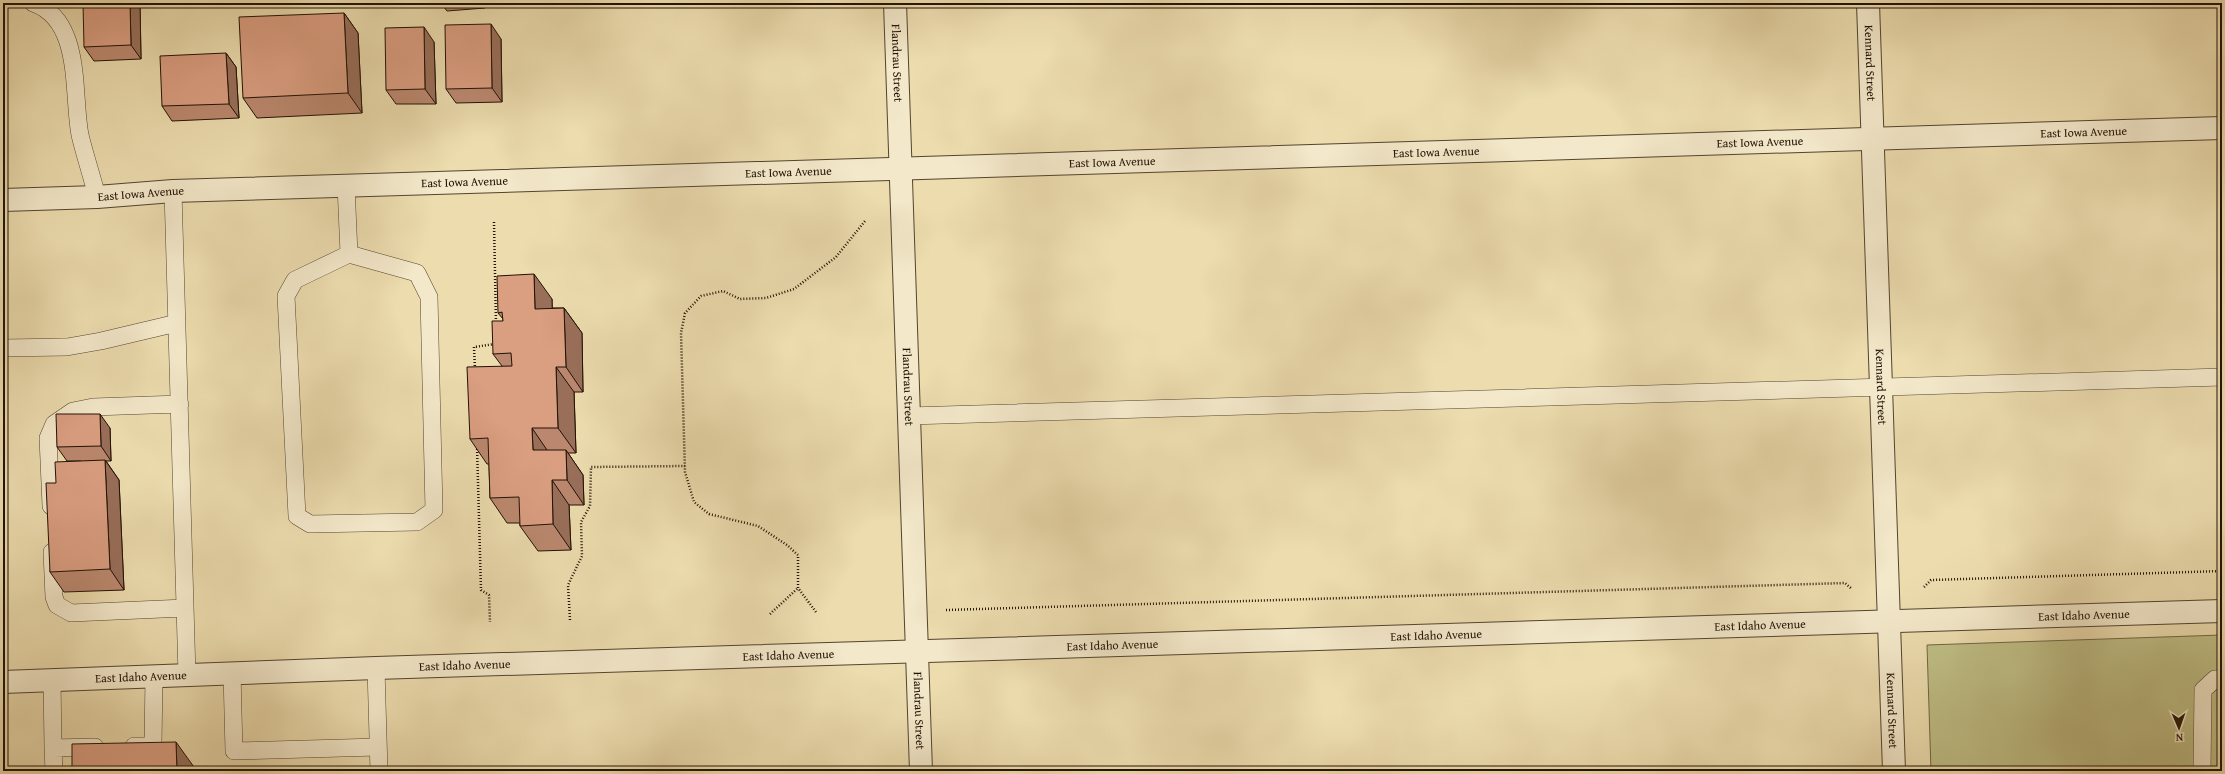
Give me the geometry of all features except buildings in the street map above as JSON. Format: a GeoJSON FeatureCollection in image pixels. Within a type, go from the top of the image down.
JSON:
{"type":"FeatureCollection","features":[{"type":"Feature","properties":{"kind":"street","name":"Flandrau Street"},"geometry":{"type":"LineString","coordinates":[[895,3],[921,771]]}},
{"type":"Feature","properties":{"kind":"street","name":"Kennard Street"},"geometry":{"type":"LineString","coordinates":[[1868,3],[1894,771]]}},
{"type":"Feature","properties":{"kind":"street","name":"East Iowa Avenue"},"geometry":{"type":"LineString","coordinates":[[3,200],[97,197],[173,191],[346,185],[2222,128]]}},
{"type":"Feature","properties":{"kind":"street","name":"East Idaho Avenue"},"geometry":{"type":"LineString","coordinates":[[3,682],[376,668],[2222,611]]}},
{"type":"Feature","properties":{"kind":"lane"},"geometry":{"type":"LineString","coordinates":[[33,3],[49,14],[63,28],[71,50],[80,134],[97,197]]}},
{"type":"Feature","properties":{"kind":"lane"},"geometry":{"type":"LineString","coordinates":[[346,185],[349,254]]}},
{"type":"Feature","properties":{"kind":"lane"},"geometry":{"type":"LineString","coordinates":[[173,191],[187,675]]}},
{"type":"Feature","properties":{"kind":"lane"},"geometry":{"type":"LineString","coordinates":[[349,254],[417,273],[429,297],[434,510],[417,522],[310,524],[297,516],[286,296],[295,280],[349,254]]}},
{"type":"Feature","properties":{"kind":"lane"},"geometry":{"type":"LineString","coordinates":[[3,348],[67,347],[101,341],[177,323]]}},
{"type":"Feature","properties":{"kind":"lane"},"geometry":{"type":"LineString","coordinates":[[909,416],[2222,377]]}},
{"type":"Feature","properties":{"kind":"lane"},"geometry":{"type":"LineString","coordinates":[[180,404],[93,407],[73,411],[54,424],[48,438],[54,597],[57,605],[70,613],[184,608]]}},
{"type":"Feature","properties":{"kind":"lane"},"geometry":{"type":"LineString","coordinates":[[376,668],[379,771]]}},
{"type":"Feature","properties":{"kind":"lane"},"geometry":{"type":"LineString","coordinates":[[232,673],[234,750],[378,747]]}},
{"type":"Feature","properties":{"kind":"lane"},"geometry":{"type":"LineString","coordinates":[[53,748],[153,746],[154,676]]}},
{"type":"Feature","properties":{"kind":"lane"},"geometry":{"type":"LineString","coordinates":[[52,679],[54,771]]}},
{"type":"Feature","properties":{"kind":"lane"},"geometry":{"type":"LineString","coordinates":[[2202,771],[2203,690],[2215,679],[2222,679]]}},
{"type":"Feature","properties":{"kind":"path"},"geometry":{"type":"LineString","coordinates":[[816,612],[798,588],[798,556],[787,545],[758,526],[709,514],[694,502],[685,466],[681,333],[685,314],[701,296],[723,291],[740,299],[766,298],[794,289],[836,257],[865,221]]}},
{"type":"Feature","properties":{"kind":"path"},"geometry":{"type":"LineString","coordinates":[[494,222],[497,329]]}},
{"type":"Feature","properties":{"kind":"path"},"geometry":{"type":"LineString","coordinates":[[475,370],[474,346],[497,344],[497,336]]}},
{"type":"Feature","properties":{"kind":"path"},"geometry":{"type":"LineString","coordinates":[[477,441],[481,590],[490,595],[490,622]]}},
{"type":"Feature","properties":{"kind":"path"},"geometry":{"type":"LineString","coordinates":[[570,620],[568,585],[582,556],[581,522],[590,506],[591,467],[685,466]]}},
{"type":"Feature","properties":{"kind":"path"},"geometry":{"type":"LineString","coordinates":[[1924,587],[1931,580],[2222,571]]}},
{"type":"Feature","properties":{"kind":"path"},"geometry":{"type":"LineString","coordinates":[[946,610],[1845,582],[1852,589]]}},
{"type":"Feature","properties":{"kind":"path"},"geometry":{"type":"LineString","coordinates":[[770,614],[798,588]]}},
{"type":"Feature","properties":{"kind":"shaded area"},"geometry":{"type":"Polygon","coordinates":[[[2222,635],[2222,771],[1931,771],[1927,645],[2222,635]]]}}]}
